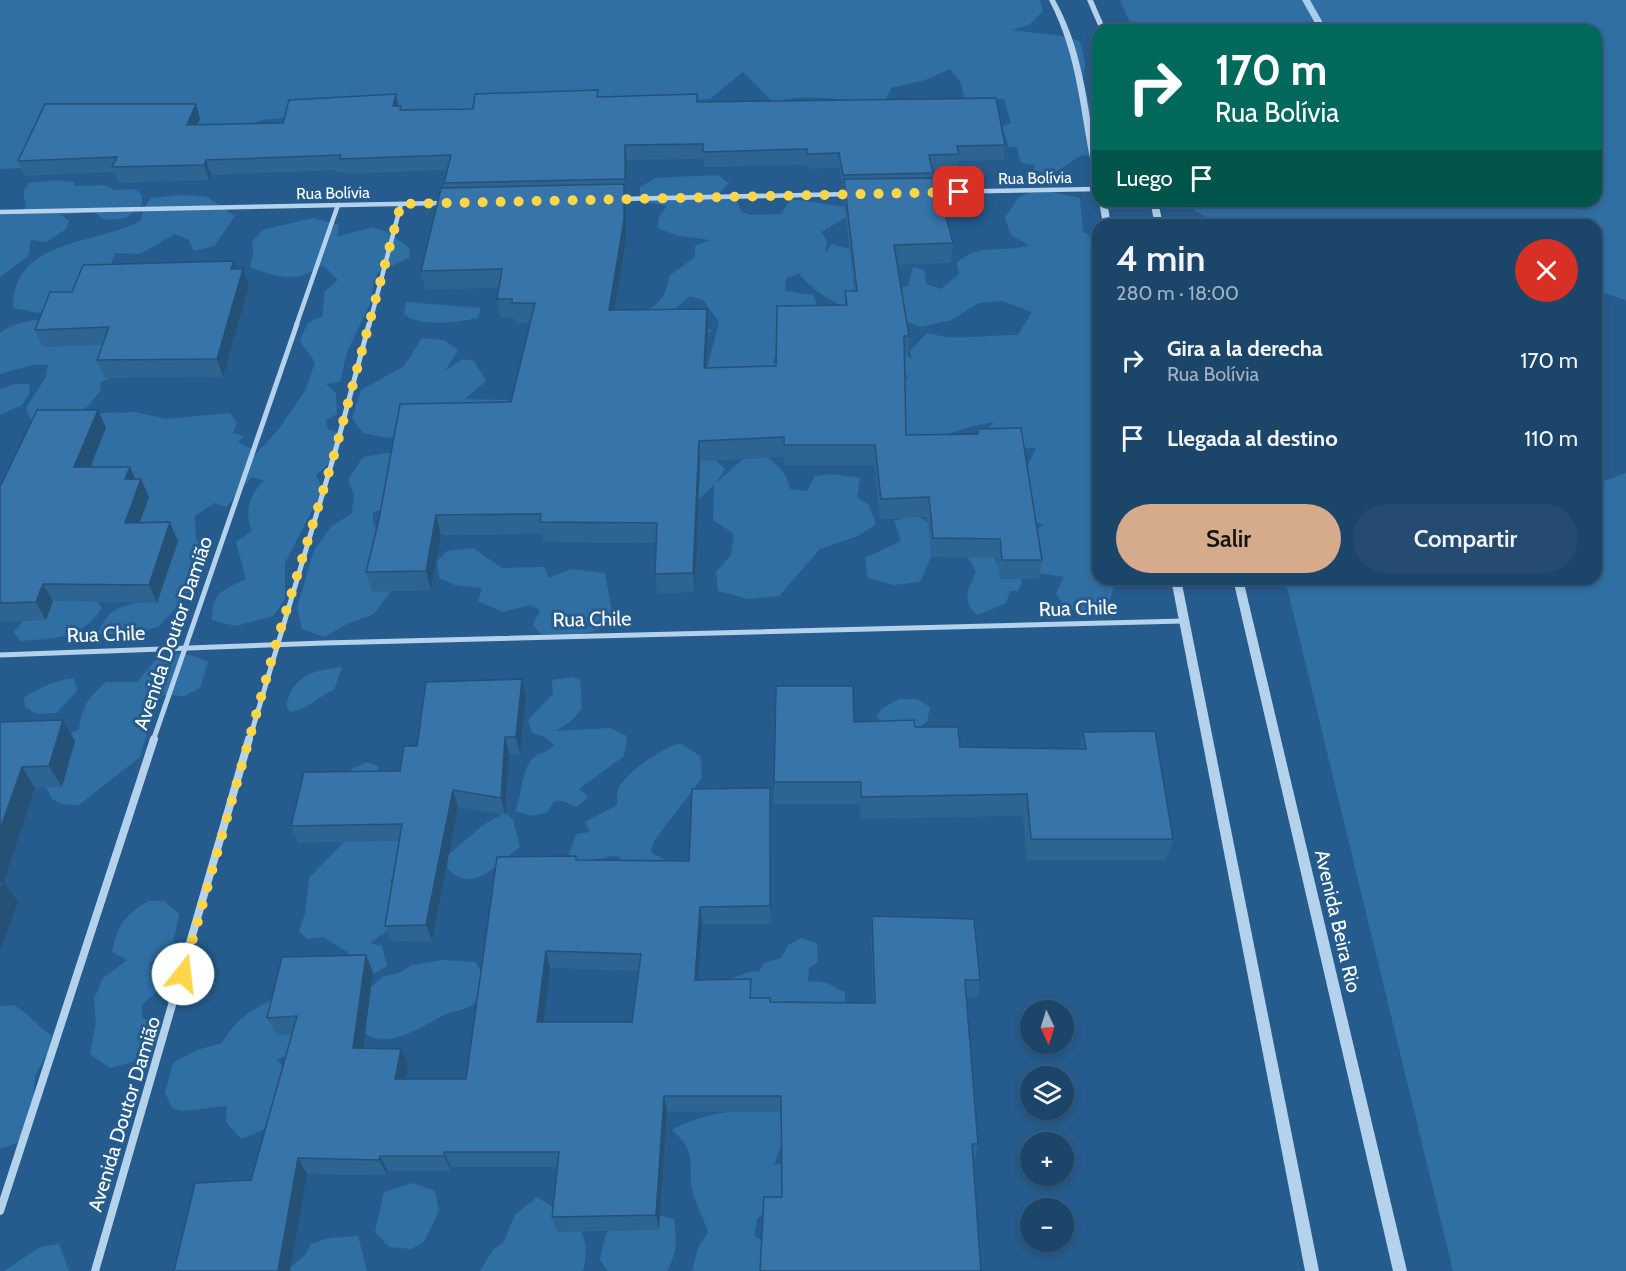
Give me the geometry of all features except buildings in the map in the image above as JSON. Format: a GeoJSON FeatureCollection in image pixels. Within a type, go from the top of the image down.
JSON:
{"type":"FeatureCollection","features":[{"type":"Feature","properties":{"kind":"street"},"geometry":{"type":"LineString","coordinates":[[1052,0],[1064,23],[1074,56],[1092,147]]}},
{"type":"Feature","properties":{"kind":"street"},"geometry":{"type":"LineString","coordinates":[[1090,0],[1100,24]]}},
{"type":"Feature","properties":{"kind":"street","name":"Rua Bolívia"},"geometry":{"type":"LineString","coordinates":[[921,193],[1092,189]]}},
{"type":"Feature","properties":{"kind":"street"},"geometry":{"type":"LineString","coordinates":[[614,200],[862,194]]}},
{"type":"Feature","properties":{"kind":"street","name":"Rua Bolívia"},"geometry":{"type":"LineString","coordinates":[[0,212],[448,203]]}},
{"type":"Feature","properties":{"kind":"street","name":"Avenida Doutor Damião"},"geometry":{"type":"LineString","coordinates":[[95,1271],[164,1040],[276,644],[335,452],[401,204]]}},
{"type":"Feature","properties":{"kind":"street","name":"Avenida Doutor Damião"},"geometry":{"type":"LineString","coordinates":[[0,1211],[184,647],[338,205]]}},
{"type":"Feature","properties":{"kind":"street"},"geometry":{"type":"LineString","coordinates":[[1177,585],[1312,1271]]}},
{"type":"Feature","properties":{"kind":"street","name":"Avenida Beira Rio"},"geometry":{"type":"LineString","coordinates":[[1239,585],[1400,1271]]}},
{"type":"Feature","properties":{"kind":"street","name":"Rua Chile"},"geometry":{"type":"LineString","coordinates":[[0,656],[276,644],[1184,621]]}},
{"type":"Feature","properties":{"kind":"shaded area"},"geometry":{"type":"Polygon","coordinates":[[[0,0],[1040,0],[1043,11],[1029,25],[1012,30],[1062,36],[1080,41],[1085,64],[1083,79],[1092,112],[1092,155],[1080,156],[1051,175],[1034,170],[1035,165],[1021,163],[1017,147],[1009,147],[1002,127],[1011,123],[1004,99],[965,101],[961,83],[950,69],[925,80],[891,88],[884,104],[812,98],[798,98],[774,103],[743,72],[710,99],[685,101],[337,172],[303,116],[261,120],[233,132],[43,167],[0,169],[0,0]]]}},
{"type":"Feature","properties":{"kind":"shaded area"},"geometry":{"type":"Polygon","coordinates":[[[1120,0],[1626,0],[1626,300],[1602,293],[1602,219],[1210,219],[1195,211],[1193,207],[1602,207],[1602,24],[1130,24],[1120,0]]]}},
{"type":"Feature","properties":{"kind":"shaded area"},"geometry":{"type":"Polygon","coordinates":[[[718,175],[729,183],[717,196],[736,200],[742,212],[751,215],[781,214],[791,199],[852,208],[850,215],[821,232],[827,240],[825,254],[832,244],[852,250],[868,240],[855,310],[824,296],[799,274],[810,270],[786,278],[785,291],[813,295],[821,313],[779,347],[773,363],[799,368],[706,372],[719,322],[703,300],[690,296],[676,308],[690,323],[712,330],[697,342],[633,317],[658,302],[668,284],[669,276],[695,257],[695,246],[710,240],[679,236],[657,228],[659,217],[667,206],[640,201],[640,187],[656,178],[718,175]]]}},
{"type":"Feature","properties":{"kind":"shaded area"},"geometry":{"type":"Polygon","coordinates":[[[57,180],[74,182],[74,186],[103,185],[115,190],[135,189],[142,195],[142,205],[126,218],[105,220],[94,212],[61,215],[69,221],[66,229],[47,242],[31,240],[28,256],[0,277],[0,212],[21,213],[26,206],[23,191],[29,183],[57,180]]]}},
{"type":"Feature","properties":{"kind":"shaded area"},"geometry":{"type":"Polygon","coordinates":[[[1031,191],[1048,191],[1080,198],[1083,232],[1092,237],[1092,585],[1115,585],[1109,602],[1092,616],[1066,608],[1056,593],[1064,577],[1027,571],[1027,537],[1044,524],[1017,521],[1027,467],[1036,448],[995,449],[978,440],[994,422],[943,436],[905,437],[903,383],[912,373],[903,379],[899,354],[908,356],[912,360],[910,351],[927,333],[950,337],[1018,335],[1032,312],[1003,301],[978,303],[952,320],[920,327],[894,317],[895,288],[908,286],[913,267],[924,270],[926,284],[941,289],[959,274],[957,263],[973,253],[1029,245],[1011,235],[1005,218],[1018,198],[1031,191]]]}},
{"type":"Feature","properties":{"kind":"shaded area"},"geometry":{"type":"Polygon","coordinates":[[[182,195],[207,197],[235,216],[214,246],[194,251],[189,240],[175,234],[140,254],[115,253],[108,273],[58,310],[39,313],[13,308],[17,285],[27,268],[42,256],[60,247],[123,228],[141,220],[144,208],[151,198],[182,195]]]}},
{"type":"Feature","properties":{"kind":"shaded area"},"geometry":{"type":"Polygon","coordinates":[[[313,218],[339,225],[337,237],[373,227],[389,233],[410,248],[409,258],[379,272],[374,280],[370,304],[347,352],[340,382],[326,384],[336,393],[337,414],[326,420],[328,430],[338,432],[330,463],[316,475],[323,489],[285,563],[285,599],[273,616],[235,626],[212,620],[214,603],[220,593],[246,579],[236,542],[252,531],[248,517],[249,504],[264,481],[252,477],[226,507],[214,503],[195,516],[196,539],[203,548],[187,590],[187,596],[158,627],[131,634],[97,634],[114,611],[141,602],[0,538],[94,469],[89,459],[34,429],[26,408],[46,377],[48,365],[33,365],[0,374],[0,333],[10,327],[33,320],[95,319],[116,375],[100,383],[101,390],[87,407],[72,414],[135,412],[166,419],[230,413],[237,423],[233,433],[244,436],[238,442],[253,450],[251,459],[278,430],[305,391],[315,363],[300,339],[308,323],[323,316],[324,292],[338,280],[323,265],[296,277],[279,276],[250,267],[252,242],[262,230],[313,218]]]}},
{"type":"Feature","properties":{"kind":"shaded area"},"geometry":{"type":"Polygon","coordinates":[[[406,302],[481,308],[478,318],[430,322],[420,321],[404,314],[406,302]]]}},
{"type":"Feature","properties":{"kind":"shaded area"},"geometry":{"type":"Polygon","coordinates":[[[422,338],[444,340],[458,350],[445,371],[463,359],[474,361],[486,381],[465,399],[507,400],[512,419],[410,431],[387,438],[363,433],[352,418],[361,390],[404,366],[422,338]]]}},
{"type":"Feature","properties":{"kind":"shaded area"},"geometry":{"type":"Polygon","coordinates":[[[14,384],[29,384],[30,392],[22,405],[0,415],[0,389],[14,384]]]}},
{"type":"Feature","properties":{"kind":"shaded area"},"geometry":{"type":"Polygon","coordinates":[[[584,431],[707,452],[725,469],[716,483],[742,460],[757,452],[779,467],[790,489],[807,491],[815,476],[831,474],[860,478],[857,497],[869,505],[876,524],[858,536],[820,549],[779,596],[748,599],[718,591],[716,572],[731,555],[734,534],[713,520],[714,485],[699,499],[678,503],[584,431]]]}},
{"type":"Feature","properties":{"kind":"shaded area"},"geometry":{"type":"Polygon","coordinates":[[[394,452],[402,506],[373,512],[373,522],[382,542],[390,592],[374,614],[347,624],[324,637],[302,629],[297,608],[314,550],[331,527],[352,513],[354,494],[348,480],[363,457],[394,452]]]}},
{"type":"Feature","properties":{"kind":"shaded area"},"geometry":{"type":"Polygon","coordinates":[[[1626,473],[1626,1271],[1453,1271],[1286,585],[1602,585],[1602,482],[1626,473]]]}},
{"type":"Feature","properties":{"kind":"shaded area"},"geometry":{"type":"Polygon","coordinates":[[[915,515],[930,524],[931,557],[920,582],[894,585],[868,578],[865,558],[901,541],[894,521],[915,515]]]}},
{"type":"Feature","properties":{"kind":"shaded area"},"geometry":{"type":"Polygon","coordinates":[[[473,548],[502,568],[544,567],[549,578],[571,569],[605,573],[613,620],[606,626],[588,632],[541,634],[533,625],[540,610],[530,605],[503,612],[478,601],[482,588],[455,585],[439,578],[437,561],[447,551],[473,548]]]}},
{"type":"Feature","properties":{"kind":"shaded area"},"geometry":{"type":"Polygon","coordinates":[[[963,548],[998,552],[994,558],[999,567],[1014,571],[1022,581],[1018,591],[1010,591],[1006,603],[977,615],[972,610],[968,595],[976,572],[963,548]]]}},
{"type":"Feature","properties":{"kind":"shaded area"},"geometry":{"type":"Polygon","coordinates":[[[42,596],[93,597],[102,608],[94,618],[76,632],[56,638],[20,641],[14,632],[42,596]]]}},
{"type":"Feature","properties":{"kind":"shaded area"},"geometry":{"type":"Polygon","coordinates":[[[175,653],[194,656],[208,662],[200,688],[184,696],[163,695],[154,709],[140,757],[79,805],[61,804],[51,798],[40,781],[62,738],[79,729],[84,708],[91,698],[106,682],[137,682],[159,656],[175,653]]]}},
{"type":"Feature","properties":{"kind":"shaded area"},"geometry":{"type":"Polygon","coordinates":[[[342,667],[334,690],[303,708],[290,712],[286,705],[294,687],[300,680],[322,670],[342,667]]]}},
{"type":"Feature","properties":{"kind":"shaded area"},"geometry":{"type":"Polygon","coordinates":[[[573,677],[580,680],[582,709],[571,721],[556,731],[610,728],[627,736],[624,756],[579,789],[588,797],[577,807],[563,801],[554,801],[548,812],[532,816],[515,811],[529,763],[534,757],[554,745],[547,738],[532,733],[528,720],[553,694],[552,680],[573,677]]]}},
{"type":"Feature","properties":{"kind":"shaded area"},"geometry":{"type":"Polygon","coordinates":[[[73,678],[78,690],[56,713],[38,714],[25,707],[24,698],[30,694],[47,685],[73,678]]]}},
{"type":"Feature","properties":{"kind":"shaded area"},"geometry":{"type":"Polygon","coordinates":[[[899,699],[917,699],[930,707],[927,722],[910,733],[892,735],[877,717],[881,709],[899,699]]]}},
{"type":"Feature","properties":{"kind":"shaded area"},"geometry":{"type":"Polygon","coordinates":[[[680,743],[700,756],[702,778],[653,842],[651,853],[665,860],[668,878],[628,866],[617,855],[570,865],[569,854],[576,834],[590,832],[585,822],[617,805],[618,790],[636,769],[655,755],[680,743]]]}},
{"type":"Feature","properties":{"kind":"shaded area"},"geometry":{"type":"Polygon","coordinates":[[[367,762],[379,767],[375,779],[400,775],[403,869],[390,880],[399,894],[394,926],[370,943],[382,946],[387,966],[366,979],[344,978],[349,953],[323,937],[307,939],[299,931],[305,914],[309,878],[344,842],[340,775],[367,762]]]}},
{"type":"Feature","properties":{"kind":"shaded area"},"geometry":{"type":"Polygon","coordinates":[[[505,813],[513,819],[520,847],[494,868],[476,878],[466,879],[457,876],[447,868],[448,855],[483,825],[505,813]]]}},
{"type":"Feature","properties":{"kind":"shaded area"},"geometry":{"type":"Polygon","coordinates":[[[149,901],[164,901],[179,914],[173,944],[160,952],[150,965],[165,974],[155,993],[142,1005],[142,1017],[153,1023],[160,1039],[140,1060],[110,1068],[90,1054],[96,1022],[94,999],[103,978],[127,960],[112,952],[120,927],[128,916],[149,901]]]}},
{"type":"Feature","properties":{"kind":"shaded area"},"geometry":{"type":"Polygon","coordinates":[[[801,938],[817,943],[818,962],[809,968],[808,981],[825,982],[845,992],[845,1004],[792,1030],[727,980],[752,971],[759,972],[764,963],[781,958],[788,945],[801,938]]]}},
{"type":"Feature","properties":{"kind":"shaded area"},"geometry":{"type":"Polygon","coordinates":[[[444,960],[475,962],[484,975],[481,992],[475,1002],[467,1008],[446,1014],[417,1030],[395,1038],[374,1038],[365,1033],[360,997],[382,977],[399,973],[412,965],[444,960]]]}},
{"type":"Feature","properties":{"kind":"shaded area"},"geometry":{"type":"Polygon","coordinates":[[[274,999],[288,1034],[303,1034],[299,1051],[276,1060],[286,1069],[274,1125],[241,1139],[226,1122],[227,1106],[183,1111],[172,1108],[165,1092],[173,1063],[197,1050],[222,1043],[232,1028],[244,1017],[274,999]]]}},
{"type":"Feature","properties":{"kind":"shaded area"},"geometry":{"type":"Polygon","coordinates":[[[14,1005],[52,1036],[48,1053],[36,1073],[32,1105],[19,1142],[0,1149],[0,1006],[14,1005]]]}},
{"type":"Feature","properties":{"kind":"shaded area"},"geometry":{"type":"Polygon","coordinates":[[[778,1108],[789,1125],[774,1165],[833,1152],[757,1219],[754,1236],[771,1246],[783,1271],[692,1271],[698,1248],[708,1232],[694,1196],[689,1154],[681,1139],[672,1130],[710,1115],[778,1108]]]}},
{"type":"Feature","properties":{"kind":"shaded area"},"geometry":{"type":"Polygon","coordinates":[[[413,1183],[435,1191],[439,1211],[424,1242],[411,1249],[389,1247],[375,1232],[384,1192],[413,1183]]]}},
{"type":"Feature","properties":{"kind":"shaded area"},"geometry":{"type":"Polygon","coordinates":[[[537,1197],[569,1218],[582,1234],[586,1256],[583,1271],[480,1271],[493,1250],[503,1243],[515,1215],[537,1197]]]}},
{"type":"Feature","properties":{"kind":"shaded area"},"geometry":{"type":"Polygon","coordinates":[[[648,1212],[674,1219],[675,1246],[667,1271],[608,1271],[600,1260],[609,1230],[618,1221],[648,1212]]]}},
{"type":"Feature","properties":{"kind":"shaded area"},"geometry":{"type":"Polygon","coordinates":[[[358,1236],[367,1271],[286,1271],[305,1255],[311,1244],[328,1238],[358,1236]]]}},
{"type":"Feature","properties":{"kind":"shaded area"},"geometry":{"type":"Polygon","coordinates":[[[59,1244],[69,1271],[4,1271],[40,1247],[59,1244]]]}},
{"type":"Feature","properties":{"kind":"waterway"},"geometry":{"type":"LineString","coordinates":[[1306,0],[1320,24]]}},
{"type":"Feature","properties":{"kind":"route"},"geometry":{"type":"LineString","coordinates":[[183,974],[276,644],[335,452],[401,204],[959,192]]}}]}
